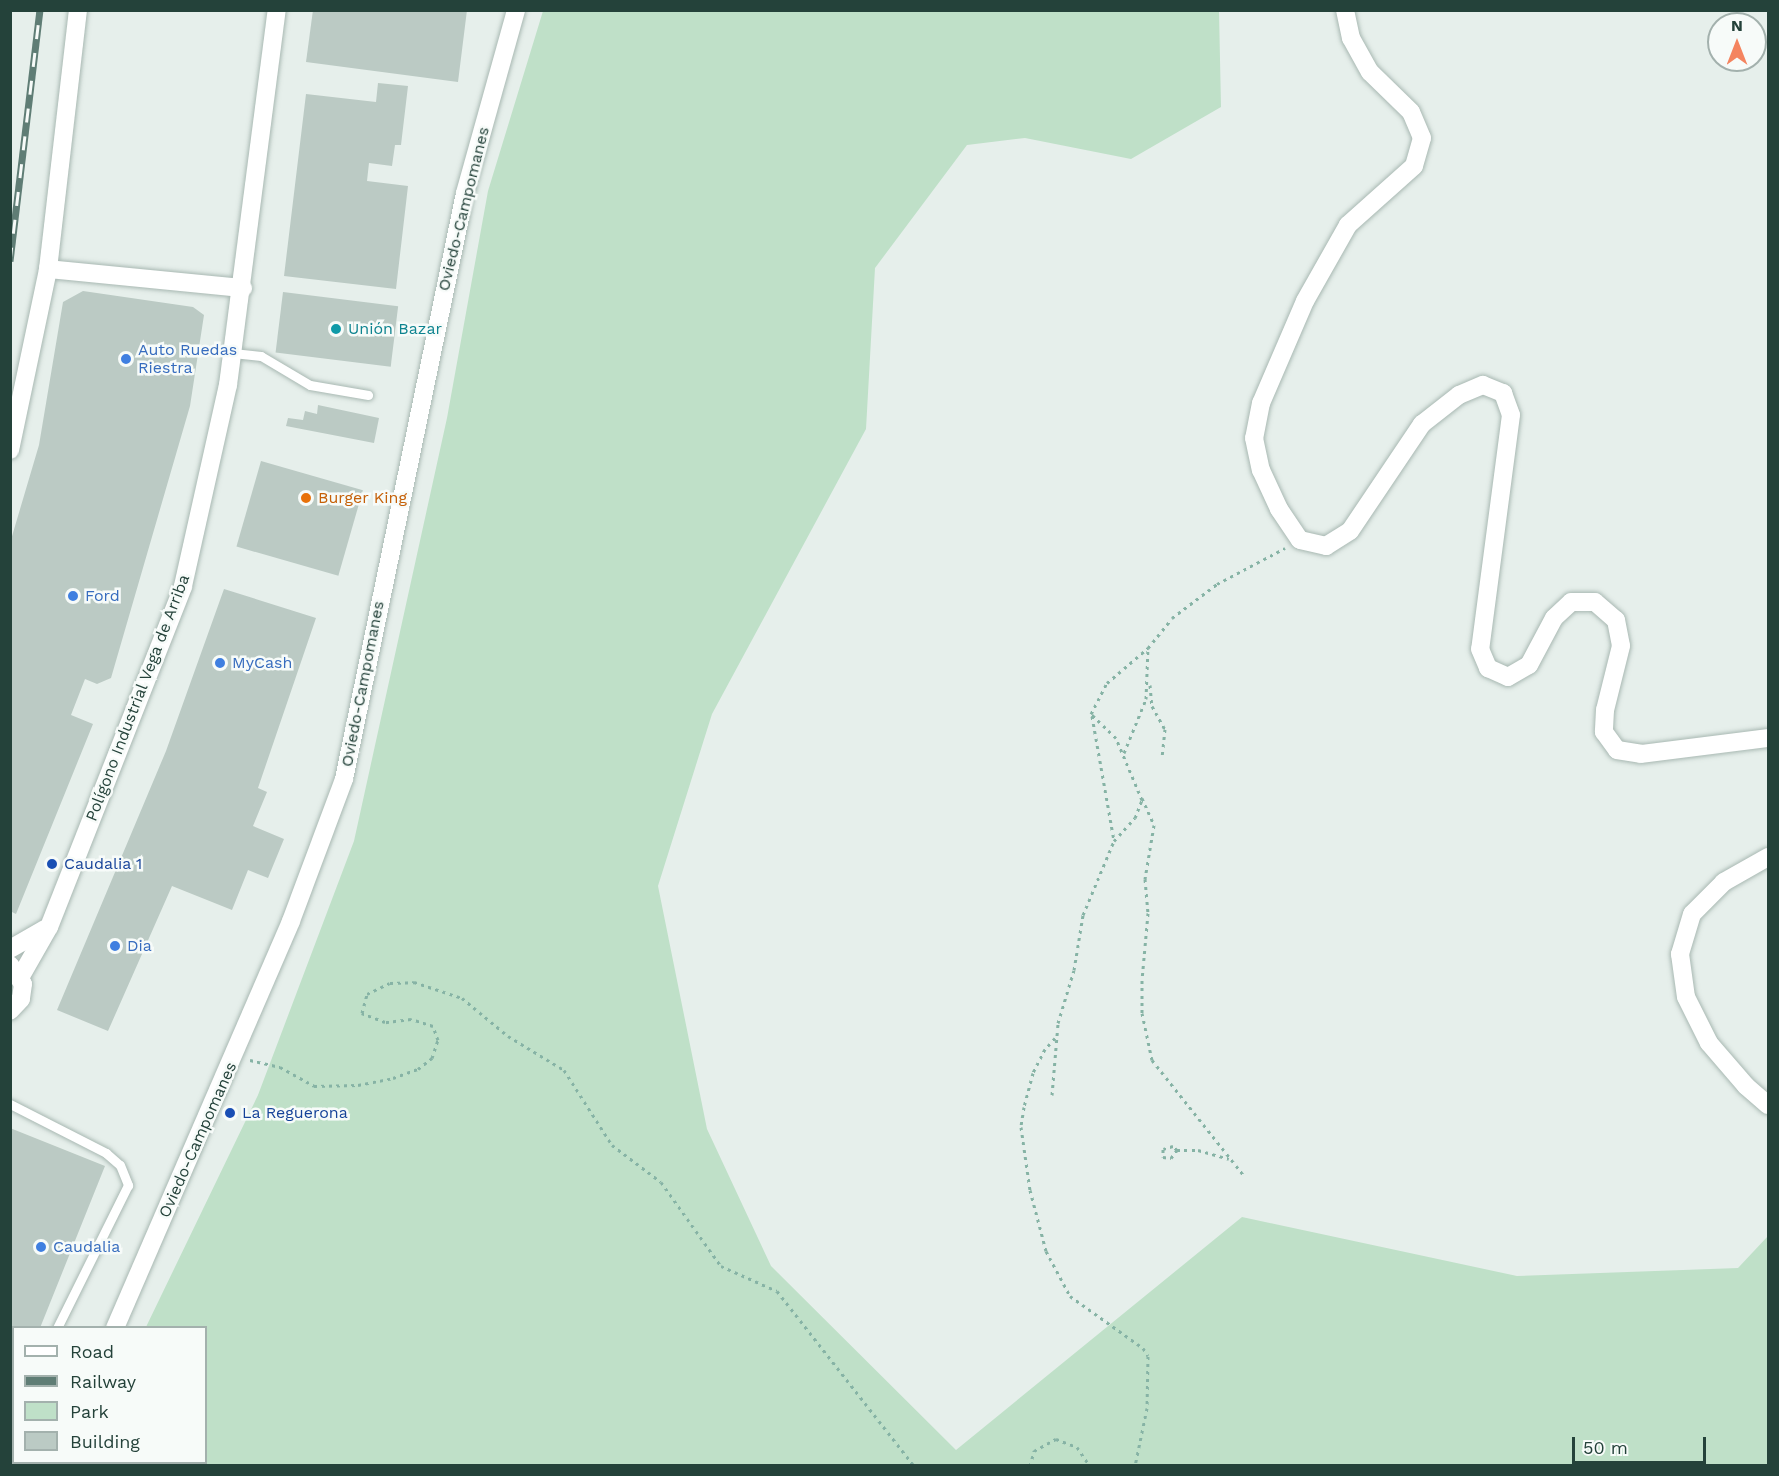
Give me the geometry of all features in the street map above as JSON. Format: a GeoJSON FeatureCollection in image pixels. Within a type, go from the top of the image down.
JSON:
{"type":"FeatureCollection","features":[{"type":"Feature","properties":{"kind":"street"},"geometry":{"type":"LineString","coordinates":[[10,450],[48,269],[78,10]]}},
{"type":"Feature","properties":{"kind":"street","name":"Polígono Industrial Vega de Arriba"},"geometry":{"type":"LineString","coordinates":[[10,1011],[23,992],[16,971],[49,927],[183,586],[233,353],[277,10]]}},
{"type":"Feature","properties":{"kind":"street","name":"Oviedo-Campomanes"},"geometry":{"type":"LineString","coordinates":[[116,1326],[234,1056],[344,779],[465,193],[516,10]]}},
{"type":"Feature","properties":{"kind":"street"},"geometry":{"type":"LineString","coordinates":[[1345,10],[1351,38],[1370,72],[1411,112],[1422,138],[1414,166],[1348,225],[1305,301],[1262,403],[1254,438],[1262,470],[1279,509],[1300,540],[1326,546],[1350,531],[1422,424],[1459,395],[1482,385],[1503,393],[1511,415],[1480,649],[1488,668],[1508,677],[1529,665],[1554,618],[1571,602],[1595,602],[1616,620],[1621,646],[1605,710],[1604,732],[1617,750],[1641,754],[1768,738]]}},
{"type":"Feature","properties":{"kind":"street"},"geometry":{"type":"LineString","coordinates":[[48,269],[243,288]]}},
{"type":"Feature","properties":{"kind":"street"},"geometry":{"type":"LineString","coordinates":[[1768,857],[1724,882],[1692,914],[1680,954],[1686,997],[1709,1042],[1746,1086],[1768,1105]]}},
{"type":"Feature","properties":{"kind":"street"},"geometry":{"type":"LineString","coordinates":[[14,950],[49,927]]}},
{"type":"Feature","properties":{"kind":"lane"},"geometry":{"type":"LineString","coordinates":[[233,353],[261,356],[310,385],[368,395]]}},
{"type":"Feature","properties":{"kind":"lane"},"geometry":{"type":"LineString","coordinates":[[10,1104],[106,1153],[120,1165],[128,1185],[58,1326]]}},
{"type":"Feature","properties":{"kind":"path"},"geometry":{"type":"LineString","coordinates":[[1114,841],[1091,714],[1107,683],[1148,648],[1172,618],[1217,584],[1300,540]]}},
{"type":"Feature","properties":{"kind":"path"},"geometry":{"type":"LineString","coordinates":[[1148,648],[1152,706],[1166,729],[1162,756]]}},
{"type":"Feature","properties":{"kind":"path"},"geometry":{"type":"LineString","coordinates":[[1124,753],[1146,699],[1149,677]]}},
{"type":"Feature","properties":{"kind":"path"},"geometry":{"type":"LineString","coordinates":[[1052,1095],[1056,1037],[1074,970],[1083,915],[1114,841],[1142,806],[1124,753],[1116,738],[1091,714]]}},
{"type":"Feature","properties":{"kind":"path"},"geometry":{"type":"LineString","coordinates":[[1139,794],[1148,806],[1154,825],[1145,879],[1148,913],[1142,980],[1142,1012],[1152,1060],[1245,1177]]}},
{"type":"Feature","properties":{"kind":"path"},"geometry":{"type":"LineString","coordinates":[[234,1056],[280,1067],[314,1086],[358,1085],[393,1078],[418,1069],[432,1058],[438,1040],[433,1026],[411,1019],[385,1022],[362,1013],[367,994],[390,983],[414,982],[462,998],[508,1036],[564,1070],[612,1145],[661,1182],[721,1266],[777,1291],[914,1466]]}},
{"type":"Feature","properties":{"kind":"path"},"geometry":{"type":"LineString","coordinates":[[1056,1037],[1045,1049],[1033,1073],[1024,1107],[1021,1127],[1030,1190],[1046,1251],[1070,1296],[1143,1348],[1149,1356],[1147,1408],[1135,1466]]}},
{"type":"Feature","properties":{"kind":"path"},"geometry":{"type":"LineString","coordinates":[[1177,1150],[1171,1158],[1163,1157],[1163,1149],[1173,1146],[1177,1150],[1198,1150],[1231,1160]]}},
{"type":"Feature","properties":{"kind":"path"},"geometry":{"type":"LineString","coordinates":[[1030,1466],[1034,1451],[1056,1439],[1077,1447],[1090,1466]]}},
{"type":"Feature","properties":{"kind":"green space"},"geometry":{"type":"Polygon","coordinates":[[[543,11],[1219,11],[1221,107],[1131,159],[1025,138],[967,145],[875,268],[866,429],[712,714],[658,886],[707,1129],[771,1266],[956,1450],[1242,1217],[1517,1276],[1738,1268],[1768,1236],[1768,1465],[80,1465],[207,1464],[207,1326],[146,1326],[258,1095],[354,841],[447,418],[488,191],[543,11]]]}},
{"type":"Feature","properties":{"kind":"building"},"geometry":{"type":"Polygon","coordinates":[[[313,10],[467,10],[458,82],[306,62],[313,10]]]}},
{"type":"Feature","properties":{"kind":"building"},"geometry":{"type":"Polygon","coordinates":[[[378,83],[408,86],[401,145],[395,145],[392,166],[369,163],[367,181],[408,186],[396,289],[284,276],[306,94],[376,102],[378,83]]]}},
{"type":"Feature","properties":{"kind":"building"},"geometry":{"type":"Polygon","coordinates":[[[83,291],[193,307],[204,315],[190,406],[111,678],[97,684],[85,679],[71,715],[93,724],[16,914],[10,911],[10,543],[39,445],[63,302],[83,291]]]}},
{"type":"Feature","properties":{"kind":"building","name":"Unión Bazar"},"geometry":{"type":"Polygon","coordinates":[[[283,292],[398,306],[391,367],[276,353],[283,292]]]}},
{"type":"Feature","properties":{"kind":"building"},"geometry":{"type":"Polygon","coordinates":[[[318,405],[379,418],[374,443],[286,426],[288,418],[303,420],[305,411],[317,414],[318,405]]]}},
{"type":"Feature","properties":{"kind":"building"},"geometry":{"type":"Polygon","coordinates":[[[261,461],[363,490],[338,576],[236,547],[261,461]]]}},
{"type":"Feature","properties":{"kind":"building"},"geometry":{"type":"Polygon","coordinates":[[[224,589],[316,618],[258,788],[267,792],[253,826],[284,839],[268,878],[248,870],[232,910],[172,886],[108,1031],[57,1010],[166,751],[224,589]]]}},
{"type":"Feature","properties":{"kind":"building","name":"Caudalia"},"geometry":{"type":"Polygon","coordinates":[[[10,1128],[105,1166],[41,1326],[12,1326],[11,1398],[10,1128]]]}},
{"type":"Feature","properties":{"kind":"railway"},"geometry":{"type":"LineString","coordinates":[[10,261],[40,10]]}},
{"type":"Feature","properties":{"kind":"place","name":"Unión Bazar"},"geometry":{"type":"Point","coordinates":[336,329]}},
{"type":"Feature","properties":{"kind":"place","name":"Auto Ruedas Riestra"},"geometry":{"type":"Point","coordinates":[126,359]}},
{"type":"Feature","properties":{"kind":"place","name":"Burger King"},"geometry":{"type":"Point","coordinates":[306,498]}},
{"type":"Feature","properties":{"kind":"place","name":"Ford"},"geometry":{"type":"Point","coordinates":[73,596]}},
{"type":"Feature","properties":{"kind":"place","name":"MyCash"},"geometry":{"type":"Point","coordinates":[220,663]}},
{"type":"Feature","properties":{"kind":"place","name":"Caudalia 1"},"geometry":{"type":"Point","coordinates":[52,864]}},
{"type":"Feature","properties":{"kind":"place","name":"Dia"},"geometry":{"type":"Point","coordinates":[115,946]}},
{"type":"Feature","properties":{"kind":"place","name":"La Reguerona"},"geometry":{"type":"Point","coordinates":[230,1113]}},
{"type":"Feature","properties":{"kind":"place","name":"Caudalia"},"geometry":{"type":"Point","coordinates":[41,1247]}}]}
